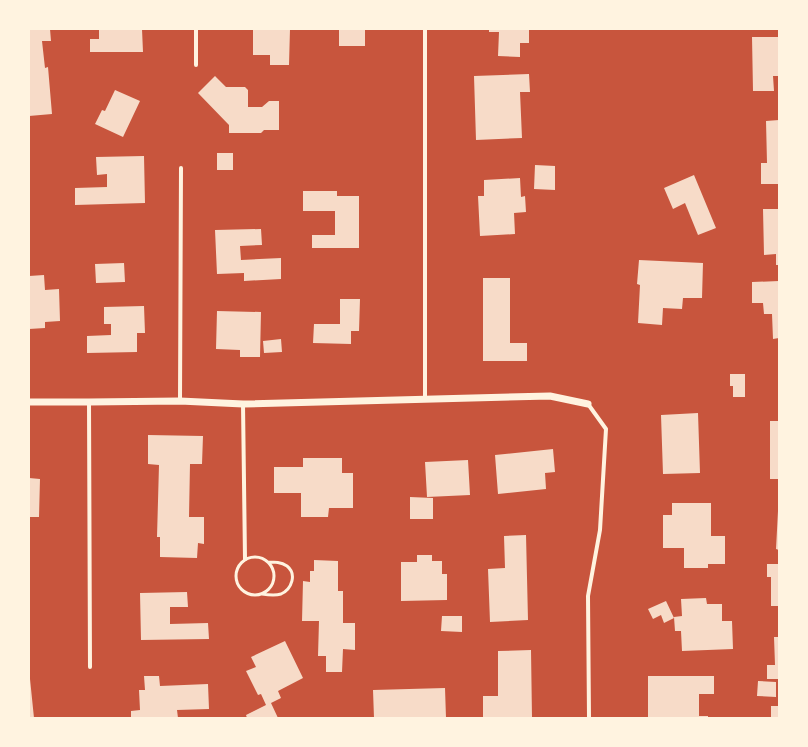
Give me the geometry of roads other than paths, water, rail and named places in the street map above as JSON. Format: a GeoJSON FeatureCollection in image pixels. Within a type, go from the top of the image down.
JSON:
{"type":"FeatureCollection","features":[{"type":"Feature","properties":{"kind":"street"},"geometry":{"type":"LineString","coordinates":[[196,29],[196,65]]}},
{"type":"Feature","properties":{"kind":"street"},"geometry":{"type":"LineString","coordinates":[[425,29],[425,400]]}},
{"type":"Feature","properties":{"kind":"street"},"geometry":{"type":"LineString","coordinates":[[180,401],[181,168]]}},
{"type":"Feature","properties":{"kind":"street"},"geometry":{"type":"LineString","coordinates":[[29,402],[180,401],[243,404],[550,396],[588,404],[606,429],[600,530],[588,596],[589,718]]}},
{"type":"Feature","properties":{"kind":"street"},"geometry":{"type":"LineString","coordinates":[[89,402],[90,667]]}},
{"type":"Feature","properties":{"kind":"street"},"geometry":{"type":"LineString","coordinates":[[243,404],[245,559]]}},
{"type":"Feature","properties":{"kind":"lane"},"geometry":{"type":"LineString","coordinates":[[262,594],[272,585],[274,579],[272,567],[268,562],[257,556],[251,557],[245,559],[237,568],[236,580],[238,586],[249,594],[271,595],[285,592],[290,586],[293,578],[292,571],[280,562],[268,562]]}}]}
